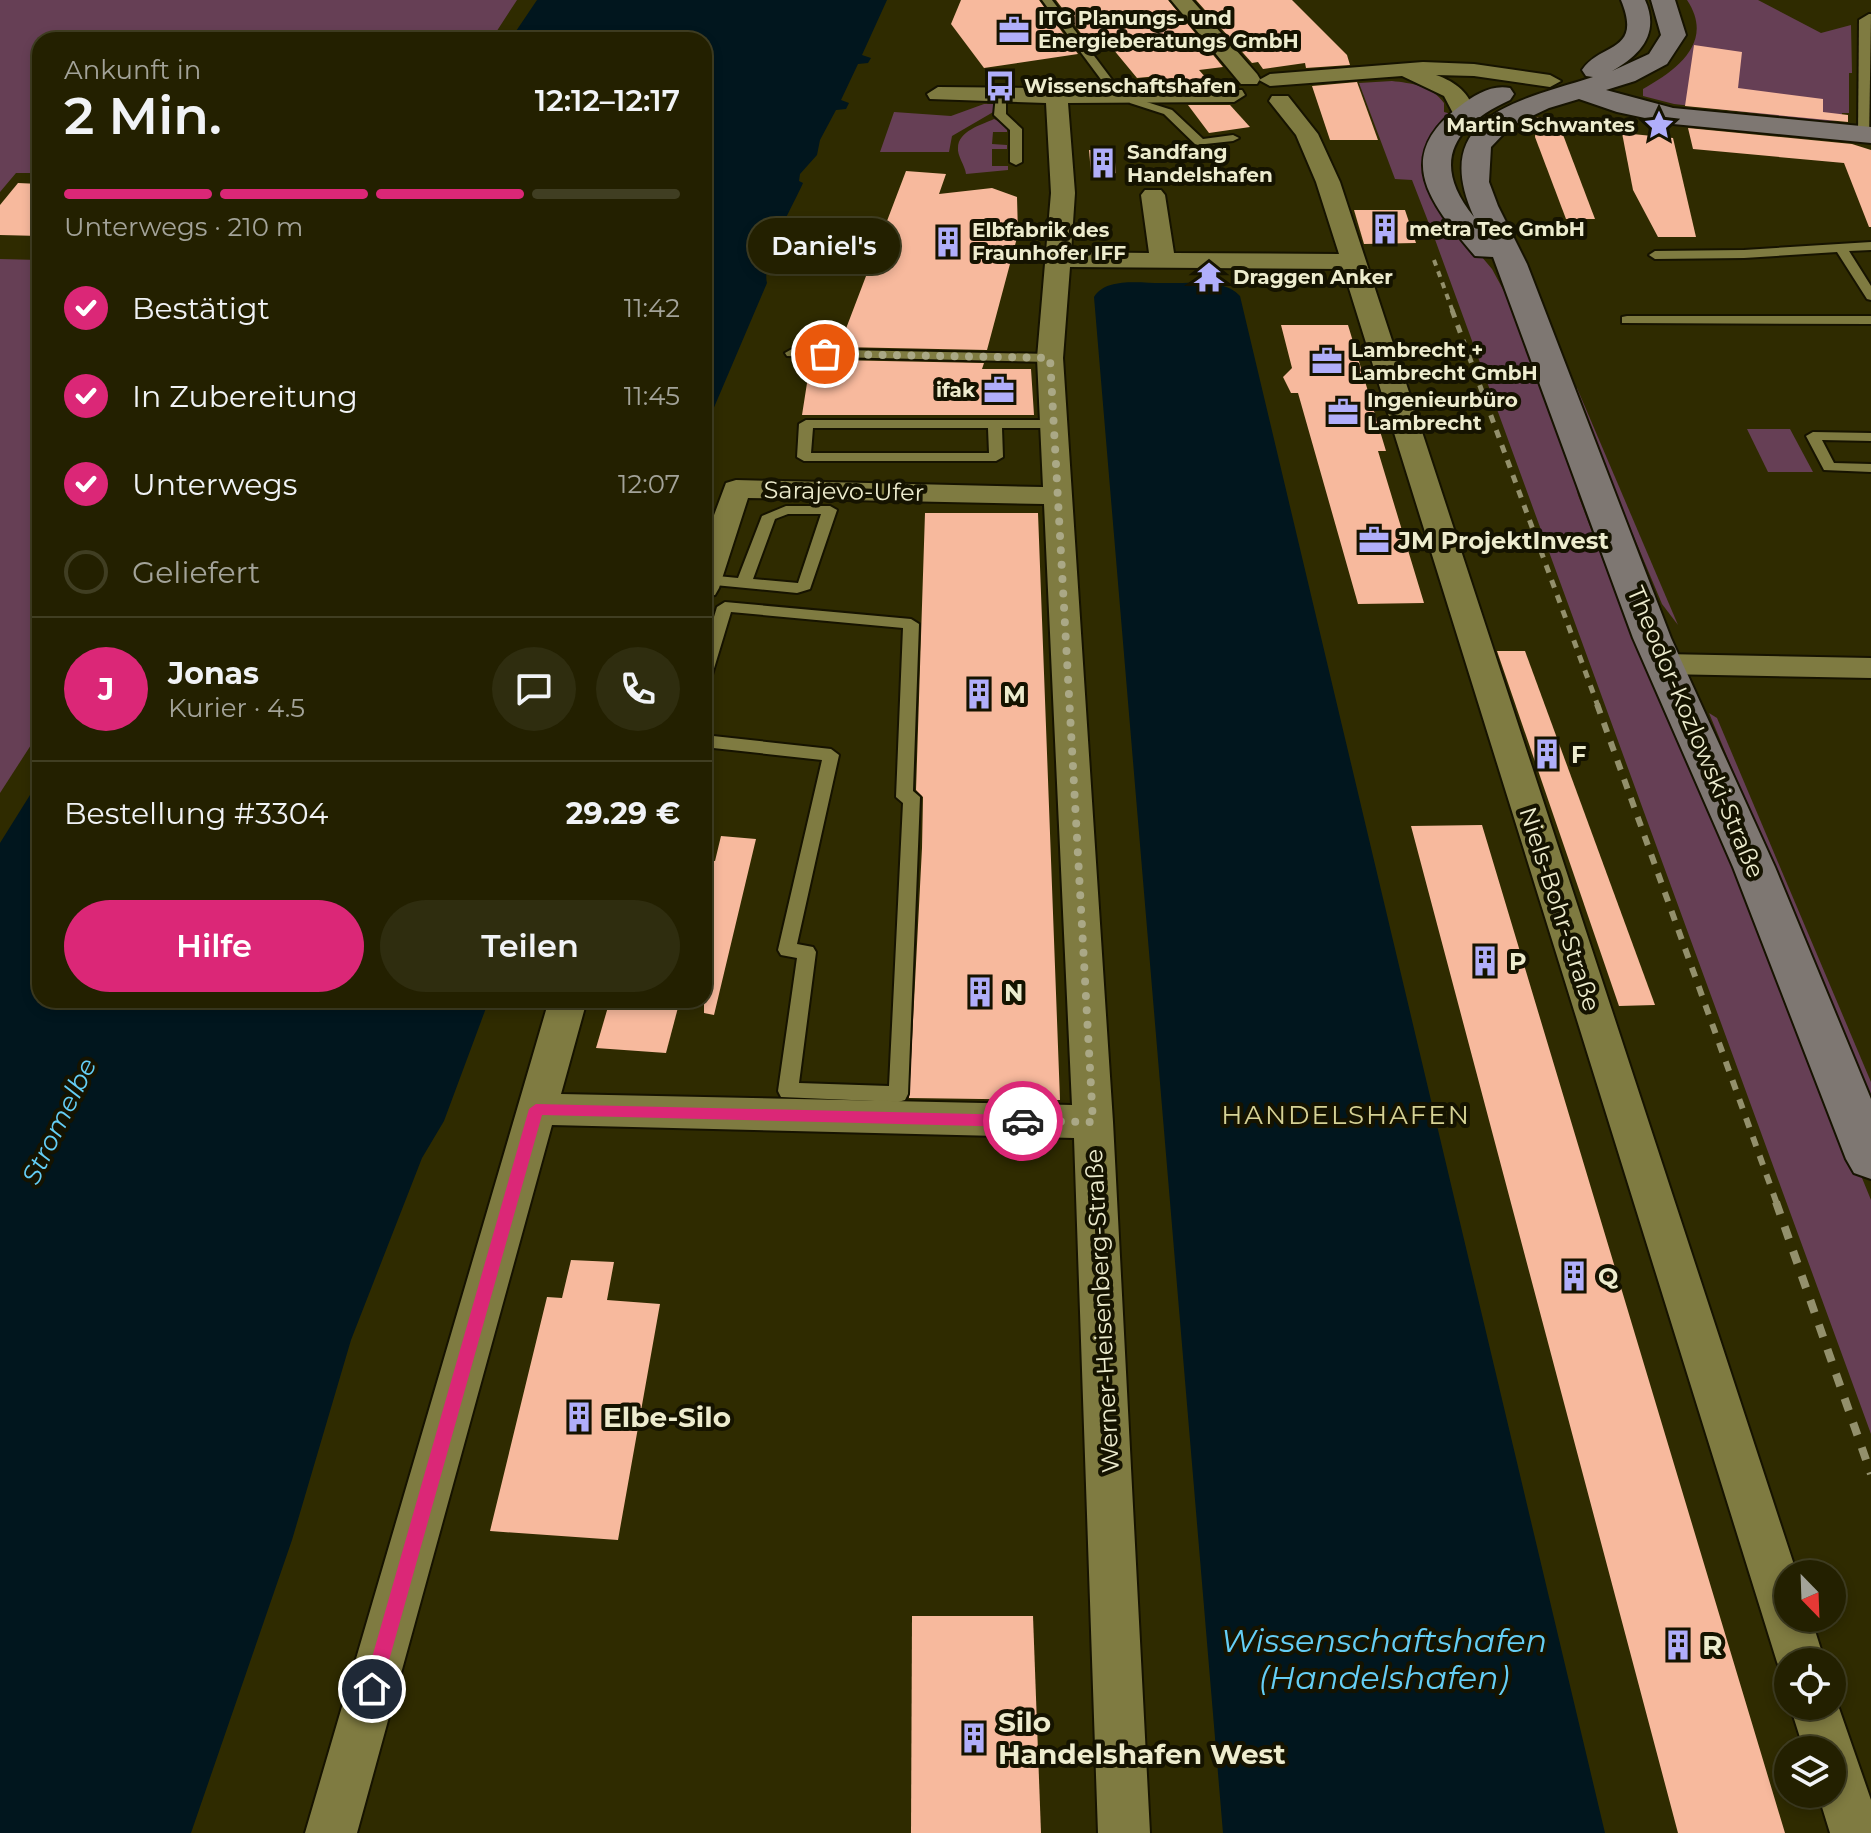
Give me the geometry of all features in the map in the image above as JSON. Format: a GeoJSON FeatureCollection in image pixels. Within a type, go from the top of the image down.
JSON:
{"type":"FeatureCollection","features":[{"type":"Feature","properties":{"kind":"main road","name":"Theodor-Kozlowski-Straße"},"geometry":{"type":"LineString","coordinates":[[1524,304],[1453,209],[1438,181],[1436,162],[1440,145],[1464,114],[1499,95],[1593,70],[1629,48],[1641,24],[1633,0]]}},
{"type":"Feature","properties":{"kind":"main road","name":"Theodor-Kozlowski-Straße"},"geometry":{"type":"LineString","coordinates":[[1663,0],[1671,15],[1673,28],[1663,51],[1633,74],[1512,112],[1486,131],[1474,152],[1475,185],[1515,275],[1663,664],[1753,867],[1871,1159]]}},
{"type":"Feature","properties":{"kind":"main road"},"geometry":{"type":"LineString","coordinates":[[1550,81],[1627,106],[1682,117],[1870,135]]}},
{"type":"Feature","properties":{"kind":"street","name":"Niels-Bohr-Straße"},"geometry":{"type":"LineString","coordinates":[[1181,0],[1317,157],[1797,1648]]}},
{"type":"Feature","properties":{"kind":"street"},"geometry":{"type":"LineString","coordinates":[[1869,20],[1870,135]]}},
{"type":"Feature","properties":{"kind":"street"},"geometry":{"type":"LineString","coordinates":[[1394,69],[1451,90],[1461,101],[1464,114]]}},
{"type":"Feature","properties":{"kind":"street"},"geometry":{"type":"LineString","coordinates":[[938,94],[1135,99],[1259,93],[1332,75],[1394,69],[1455,69],[1550,81]]}},
{"type":"Feature","properties":{"kind":"street","name":"Werner-Heisenberg-Straße"},"geometry":{"type":"LineString","coordinates":[[1057,97],[1063,193],[1050,358],[1093,1122],[1124,1833]]}},
{"type":"Feature","properties":{"kind":"street"},"geometry":{"type":"LineString","coordinates":[[1153,195],[1163,262]]}},
{"type":"Feature","properties":{"kind":"street"},"geometry":{"type":"LineString","coordinates":[[1056,259],[1353,262]]}},
{"type":"Feature","properties":{"kind":"street","name":"Sarajevo-Ufer"},"geometry":{"type":"LineString","coordinates":[[712,563],[736,489],[1056,496]]}},
{"type":"Feature","properties":{"kind":"street"},"geometry":{"type":"LineString","coordinates":[[1663,664],[1871,668]]}},
{"type":"Feature","properties":{"kind":"street"},"geometry":{"type":"LineString","coordinates":[[331,1833],[566,1008]]}},
{"type":"Feature","properties":{"kind":"street"},"geometry":{"type":"LineString","coordinates":[[536,1109],[1093,1122]]}},
{"type":"Feature","properties":{"kind":"street"},"geometry":{"type":"LineString","coordinates":[[1846,1802],[1856,1833]]}},
{"type":"Feature","properties":{"kind":"lane"},"geometry":{"type":"LineString","coordinates":[[1047,0],[1135,99],[1168,112],[1200,143],[1233,138]]}},
{"type":"Feature","properties":{"kind":"lane"},"geometry":{"type":"LineString","coordinates":[[1001,95],[1000,115],[1012,123],[1016,132],[1016,162]]}},
{"type":"Feature","properties":{"kind":"lane"},"geometry":{"type":"LineString","coordinates":[[1655,255],[1744,254],[1871,246]]}},
{"type":"Feature","properties":{"kind":"lane"},"geometry":{"type":"LineString","coordinates":[[1841,248],[1871,296]]}},
{"type":"Feature","properties":{"kind":"lane"},"geometry":{"type":"LineString","coordinates":[[1627,320],[1871,320]]}},
{"type":"Feature","properties":{"kind":"lane"},"geometry":{"type":"LineString","coordinates":[[792,353],[1050,358]]}},
{"type":"Feature","properties":{"kind":"lane"},"geometry":{"type":"LineString","coordinates":[[995,425],[996,457],[804,457],[806,424],[1055,424]]}},
{"type":"Feature","properties":{"kind":"lane"},"geometry":{"type":"LineString","coordinates":[[1871,437],[1813,436],[1829,467],[1871,468]]}},
{"type":"Feature","properties":{"kind":"lane"},"geometry":{"type":"LineString","coordinates":[[712,584],[797,588],[806,585],[830,510],[786,510],[769,516],[744,583]]}},
{"type":"Feature","properties":{"kind":"lane"},"geometry":{"type":"LineString","coordinates":[[712,649],[725,607],[911,624],[904,797],[912,797],[898,1094],[788,1091],[807,952],[787,950],[831,755],[712,742]]}},
{"type":"Feature","properties":{"kind":"shaded area"},"geometry":{"type":"Polygon","coordinates":[[[0,0],[517,0],[496,32],[32,32],[32,173],[16,173],[0,192],[0,0]]]}},
{"type":"Feature","properties":{"kind":"shaded area"},"geometry":{"type":"Polygon","coordinates":[[[1687,0],[1758,0],[1821,33],[1851,25],[1849,113],[1842,113],[1841,120],[1825,121],[1674,104],[1643,96],[1643,89],[1679,64],[1694,42],[1697,29],[1695,15],[1687,0]]]}},
{"type":"Feature","properties":{"kind":"shaded area"},"geometry":{"type":"Polygon","coordinates":[[[1392,81],[1427,89],[1444,103],[1444,112],[1451,114],[1442,124],[1455,225],[1492,269],[1512,306],[1566,443],[1578,495],[1605,566],[1665,715],[1699,779],[1871,1200],[1871,1434],[1433,234],[1412,180],[1395,179],[1359,83],[1392,81]]]}},
{"type":"Feature","properties":{"kind":"shaded area"},"geometry":{"type":"Polygon","coordinates":[[[984,104],[994,104],[995,111],[952,136],[949,152],[880,152],[894,112],[951,116],[984,104]]]}},
{"type":"Feature","properties":{"kind":"shaded area"},"geometry":{"type":"Polygon","coordinates":[[[994,119],[1007,125],[1007,132],[993,132],[992,144],[1007,145],[1007,149],[992,149],[992,166],[1008,166],[1008,170],[966,174],[959,154],[959,142],[971,129],[994,119]]]}},
{"type":"Feature","properties":{"kind":"shaded area"},"geometry":{"type":"Polygon","coordinates":[[[0,259],[32,260],[32,743],[0,793],[0,259]]]}},
{"type":"Feature","properties":{"kind":"shaded area"},"geometry":{"type":"Polygon","coordinates":[[[1577,388],[1678,625],[1662,604],[1573,391],[1577,388]]]}},
{"type":"Feature","properties":{"kind":"shaded area"},"geometry":{"type":"Polygon","coordinates":[[[1747,429],[1790,429],[1813,472],[1768,472],[1747,429]]]}},
{"type":"Feature","properties":{"kind":"shaded area"},"geometry":{"type":"Polygon","coordinates":[[[1709,713],[1717,718],[1871,1082],[1871,1103],[1709,713]]]}},
{"type":"Feature","properties":{"kind":"water"},"geometry":{"type":"Polygon","coordinates":[[[537,0],[887,0],[862,55],[871,58],[868,63],[858,64],[841,100],[849,103],[846,109],[836,110],[820,140],[817,155],[800,174],[799,181],[803,183],[773,247],[766,273],[767,283],[712,412],[712,32],[515,32],[537,0]]]}},
{"type":"Feature","properties":{"kind":"water","name":"Wissenschaftshafen (Handelshafen)"},"geometry":{"type":"Polygon","coordinates":[[[1117,284],[1215,284],[1240,296],[1605,1833],[1223,1833],[1094,297],[1100,290],[1117,284]]]}},
{"type":"Feature","properties":{"kind":"water","name":"Stromelbe"},"geometry":{"type":"Polygon","coordinates":[[[32,792],[32,1008],[486,1008],[444,1121],[422,1158],[351,1340],[292,1540],[191,1833],[0,1833],[0,843],[32,792]]]}},
{"type":"Feature","properties":{"kind":"building"},"geometry":{"type":"Polygon","coordinates":[[[961,0],[1039,0],[1078,54],[984,68],[951,24],[961,0]]]}},
{"type":"Feature","properties":{"kind":"building"},"geometry":{"type":"Polygon","coordinates":[[[1056,0],[1168,0],[1223,67],[1199,70],[1214,87],[1173,86],[1158,76],[1137,78],[1113,49],[1095,52],[1056,0]]]}},
{"type":"Feature","properties":{"kind":"building"},"geometry":{"type":"Polygon","coordinates":[[[1196,0],[1292,0],[1347,55],[1350,65],[1306,68],[1305,63],[1263,69],[1258,62],[1252,63],[1196,0]]]}},
{"type":"Feature","properties":{"kind":"building"},"geometry":{"type":"Polygon","coordinates":[[[1694,45],[1742,52],[1738,88],[1823,99],[1823,112],[1848,115],[1848,122],[1685,106],[1694,45]]]}},
{"type":"Feature","properties":{"kind":"building"},"geometry":{"type":"Polygon","coordinates":[[[1357,82],[1378,140],[1330,140],[1312,86],[1357,82]]]}},
{"type":"Feature","properties":{"kind":"building"},"geometry":{"type":"Polygon","coordinates":[[[1188,105],[1230,105],[1250,127],[1209,133],[1188,105]]]}},
{"type":"Feature","properties":{"kind":"building"},"geometry":{"type":"Polygon","coordinates":[[[1537,117],[1557,119],[1595,219],[1566,219],[1535,137],[1537,117]]]}},
{"type":"Feature","properties":{"kind":"building"},"geometry":{"type":"Polygon","coordinates":[[[1688,128],[1852,144],[1871,150],[1871,227],[1844,163],[1693,149],[1688,128]]]}},
{"type":"Feature","properties":{"kind":"building"},"geometry":{"type":"Polygon","coordinates":[[[1622,133],[1673,138],[1696,237],[1658,237],[1633,190],[1622,133]]]}},
{"type":"Feature","properties":{"kind":"building","name":"Sandfang Handelshafen"},"geometry":{"type":"Polygon","coordinates":[[[1089,150],[1114,151],[1116,173],[1103,179],[1091,173],[1089,150]]]}},
{"type":"Feature","properties":{"kind":"building","name":"Elbfabrik des Fraunhofer IFF"},"geometry":{"type":"Polygon","coordinates":[[[906,171],[946,174],[939,194],[992,188],[1017,197],[1018,234],[987,350],[839,347],[906,171]]]}},
{"type":"Feature","properties":{"kind":"building"},"geometry":{"type":"Polygon","coordinates":[[[18,183],[32,184],[32,236],[0,235],[0,205],[18,183]]]}},
{"type":"Feature","properties":{"kind":"building","name":"metra Tec GmbH"},"geometry":{"type":"Polygon","coordinates":[[[1354,210],[1405,210],[1416,243],[1364,244],[1354,210]]]}},
{"type":"Feature","properties":{"kind":"building"},"geometry":{"type":"Polygon","coordinates":[[[1281,325],[1348,325],[1386,451],[1378,451],[1424,603],[1358,604],[1298,393],[1291,393],[1283,377],[1292,368],[1281,325]]]}},
{"type":"Feature","properties":{"kind":"building"},"geometry":{"type":"Polygon","coordinates":[[[834,360],[984,363],[982,369],[1031,369],[1034,415],[802,415],[810,364],[832,364],[834,360]]]}},
{"type":"Feature","properties":{"kind":"building"},"geometry":{"type":"Polygon","coordinates":[[[925,513],[1038,513],[1060,1100],[909,1098],[922,848],[923,797],[916,790],[925,513]]]}},
{"type":"Feature","properties":{"kind":"building"},"geometry":{"type":"Polygon","coordinates":[[[1497,651],[1525,651],[1655,1005],[1619,1006],[1497,651]]]}},
{"type":"Feature","properties":{"kind":"building"},"geometry":{"type":"Polygon","coordinates":[[[1482,825],[1774,1796],[1774,1808],[1777,1808],[1785,1833],[1678,1833],[1411,826],[1482,825]]]}},
{"type":"Feature","properties":{"kind":"building"},"geometry":{"type":"Polygon","coordinates":[[[721,836],[756,839],[714,1015],[704,1013],[704,1008],[712,1008],[712,861],[715,861],[721,836]]]}},
{"type":"Feature","properties":{"kind":"building"},"geometry":{"type":"Polygon","coordinates":[[[608,1008],[678,1008],[666,1053],[596,1048],[608,1008]]]}},
{"type":"Feature","properties":{"kind":"building","name":"Elbe-Silo"},"geometry":{"type":"Polygon","coordinates":[[[571,1260],[614,1262],[607,1300],[660,1304],[618,1540],[490,1531],[547,1297],[562,1298],[571,1260]]]}},
{"type":"Feature","properties":{"kind":"building","name":"Silo Handelshafen West"},"geometry":{"type":"Polygon","coordinates":[[[912,1616],[1033,1616],[1041,1833],[911,1833],[912,1616]]]}},
{"type":"Feature","properties":{"kind":"railway"},"geometry":{"type":"LineString","coordinates":[[1434,260],[1453,312]]}},
{"type":"Feature","properties":{"kind":"railway"},"geometry":{"type":"LineString","coordinates":[[1452,310],[1598,706]]}},
{"type":"Feature","properties":{"kind":"railway"},"geometry":{"type":"LineString","coordinates":[[1597,704],[1777,1204]]}},
{"type":"Feature","properties":{"kind":"railway"},"geometry":{"type":"LineString","coordinates":[[1776,1202],[1871,1474]]}},
{"type":"Feature","properties":{"kind":"way so far"},"geometry":{"type":"LineString","coordinates":[[825,354],[1050,358],[1093,1122],[1023,1121]]}},
{"type":"Feature","properties":{"kind":"place","name":"ITG Planungs- und Energieberatungs GmbH"},"geometry":{"type":"Point","coordinates":[1014,30]}},
{"type":"Feature","properties":{"kind":"place","name":"Wissenschaftshafen"},"geometry":{"type":"Point","coordinates":[1000,86]}},
{"type":"Feature","properties":{"kind":"place","name":"Martin Schwantes"},"geometry":{"type":"Point","coordinates":[1659,125]}},
{"type":"Feature","properties":{"kind":"place","name":"Sandfang Handelshafen"},"geometry":{"type":"Point","coordinates":[1103,163]}},
{"type":"Feature","properties":{"kind":"place","name":"metra Tec GmbH"},"geometry":{"type":"Point","coordinates":[1385,229]}},
{"type":"Feature","properties":{"kind":"place","name":"Elbfabrik des Fraunhofer IFF"},"geometry":{"type":"Point","coordinates":[948,242]}},
{"type":"Feature","properties":{"kind":"place","name":"Draggen Anker"},"geometry":{"type":"Point","coordinates":[1209,277]}},
{"type":"Feature","properties":{"kind":"place","name":"Daniel's"},"geometry":{"type":"Point","coordinates":[825,354]}},
{"type":"Feature","properties":{"kind":"place","name":"Lambrecht + Lambrecht GmbH"},"geometry":{"type":"Point","coordinates":[1327,361]}},
{"type":"Feature","properties":{"kind":"place","name":"ifak"},"geometry":{"type":"Point","coordinates":[999,390]}},
{"type":"Feature","properties":{"kind":"place","name":"Ingenieurbüro Lambrecht"},"geometry":{"type":"Point","coordinates":[1343,412]}},
{"type":"Feature","properties":{"kind":"place","name":"JM ProjektInvest"},"geometry":{"type":"Point","coordinates":[1374,540]}},
{"type":"Feature","properties":{"kind":"place","name":"M"},"geometry":{"type":"Point","coordinates":[979,694]}},
{"type":"Feature","properties":{"kind":"place","name":"F"},"geometry":{"type":"Point","coordinates":[1547,754]}},
{"type":"Feature","properties":{"kind":"place","name":"P"},"geometry":{"type":"Point","coordinates":[1485,961]}},
{"type":"Feature","properties":{"kind":"place","name":"N"},"geometry":{"type":"Point","coordinates":[980,992]}},
{"type":"Feature","properties":{"kind":"place","name":"Q"},"geometry":{"type":"Point","coordinates":[1574,1276]}},
{"type":"Feature","properties":{"kind":"place","name":"Elbe-Silo"},"geometry":{"type":"Point","coordinates":[579,1417]}},
{"type":"Feature","properties":{"kind":"place","name":"R"},"geometry":{"type":"Point","coordinates":[1678,1645]}},
{"type":"Feature","properties":{"kind":"place","name":"Silo Handelshafen West"},"geometry":{"type":"Point","coordinates":[974,1738]}},
{"type":"Feature","properties":{"kind":"district","name":"HANDELSHAFEN"},"geometry":{"type":"Point","coordinates":[1346,1115]}},
{"type":"Feature","properties":{"kind":"route"},"geometry":{"type":"LineString","coordinates":[[372,1689],[536,1109],[1023,1121]]}}]}
